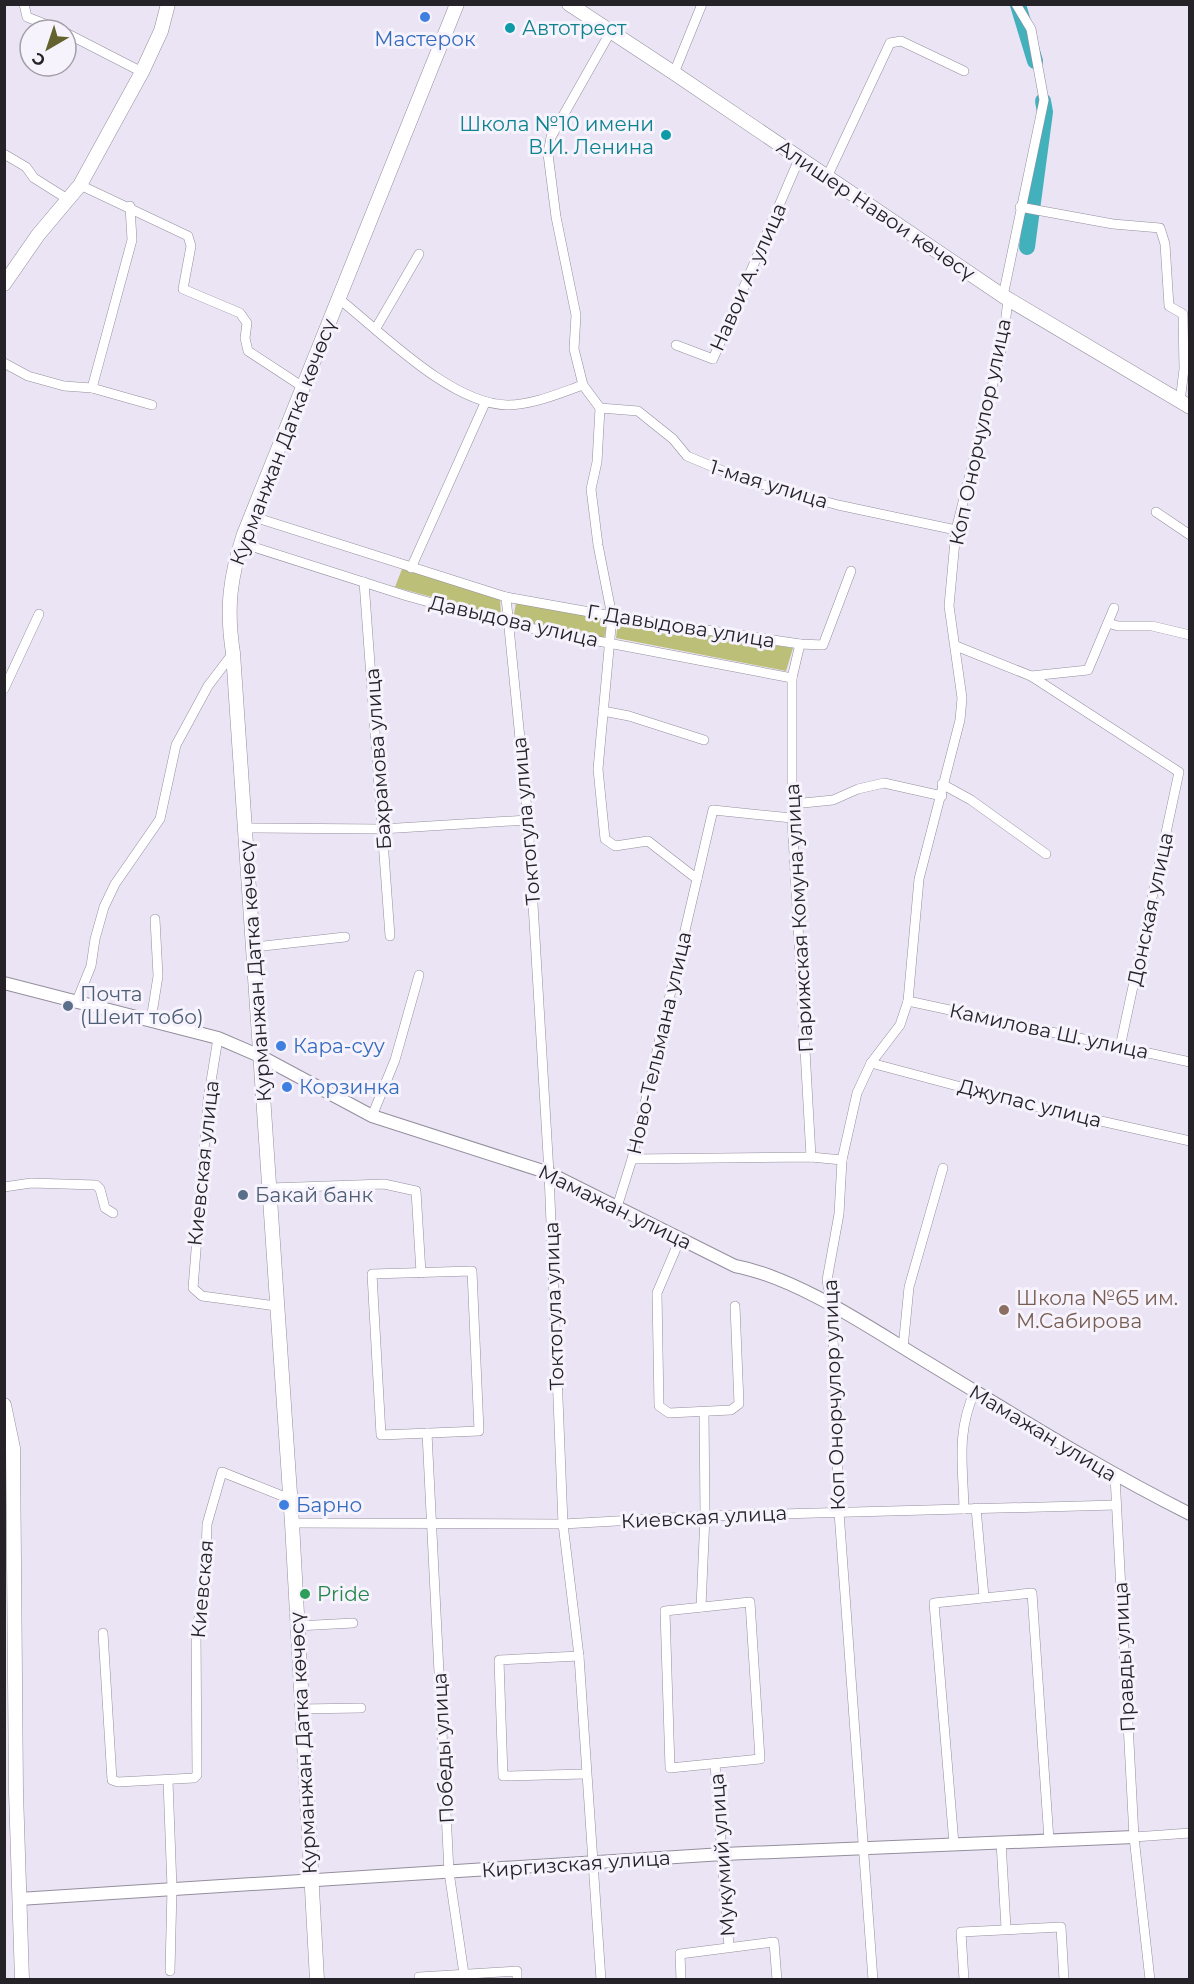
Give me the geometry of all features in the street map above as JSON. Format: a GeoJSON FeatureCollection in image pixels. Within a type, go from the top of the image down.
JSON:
{"type":"FeatureCollection","features":[{"type":"Feature","properties":{"kind":"main road"},"geometry":{"type":"LineString","coordinates":[[4,284],[38,235],[80,185],[142,72],[161,31],[168,4]]}},
{"type":"Feature","properties":{"kind":"main road","name":"Курманжан Датка көчөсү"},"geometry":{"type":"LineString","coordinates":[[317,1980],[292,1523],[276,1306],[262,1057],[233,653],[228,619],[235,562],[251,516],[458,4]]}},
{"type":"Feature","properties":{"kind":"main road","name":"Алишер Навои көчөсү"},"geometry":{"type":"LineString","coordinates":[[569,4],[1006,298],[1185,404]]}},
{"type":"Feature","properties":{"kind":"main road"},"geometry":{"type":"LineString","coordinates":[[4,1405],[13,1448],[10,1793],[19,1899],[21,1980]]}},
{"type":"Feature","properties":{"kind":"street"},"geometry":{"type":"LineString","coordinates":[[24,4],[27,17],[30,18]]}},
{"type":"Feature","properties":{"kind":"street"},"geometry":{"type":"LineString","coordinates":[[674,73],[702,4]]}},
{"type":"Feature","properties":{"kind":"street","name":"Коп Онорчулор улица"},"geometry":{"type":"LineString","coordinates":[[873,1980],[839,1512],[832,1306],[827,1280],[839,1214],[842,1160],[857,1093],[871,1063],[900,1025],[908,1001],[919,879],[960,720],[962,698],[949,606],[956,530],[1003,343],[1006,298],[1020,207],[1044,100],[1031,29],[1016,4]]}},
{"type":"Feature","properties":{"kind":"street"},"geometry":{"type":"LineString","coordinates":[[611,31],[551,138],[548,154],[556,217],[576,315],[574,349],[583,385],[600,408],[597,462],[591,489],[597,545],[612,616],[598,769],[605,839],[615,846],[648,841],[697,879]]}},
{"type":"Feature","properties":{"kind":"street"},"geometry":{"type":"LineString","coordinates":[[78,39],[142,72]]}},
{"type":"Feature","properties":{"kind":"street"},"geometry":{"type":"LineString","coordinates":[[827,177],[890,43],[901,41],[964,72]]}},
{"type":"Feature","properties":{"kind":"street"},"geometry":{"type":"LineString","coordinates":[[4,154],[26,167],[34,178],[69,200]]}},
{"type":"Feature","properties":{"kind":"street","name":"Навои А. улица"},"geometry":{"type":"LineString","coordinates":[[676,345],[713,359],[799,159]]}},
{"type":"Feature","properties":{"kind":"street"},"geometry":{"type":"LineString","coordinates":[[80,185],[130,206],[188,236],[191,246],[183,289],[240,313],[247,323],[245,338],[248,351],[303,387]]}},
{"type":"Feature","properties":{"kind":"street"},"geometry":{"type":"LineString","coordinates":[[92,388],[132,240],[130,206]]}},
{"type":"Feature","properties":{"kind":"street"},"geometry":{"type":"LineString","coordinates":[[1020,207],[1113,224],[1160,228],[1165,244],[1169,306],[1183,314],[1185,404]]}},
{"type":"Feature","properties":{"kind":"street"},"geometry":{"type":"LineString","coordinates":[[376,328],[419,255]]}},
{"type":"Feature","properties":{"kind":"street"},"geometry":{"type":"LineString","coordinates":[[338,298],[399,349],[461,393],[485,403],[509,405],[545,399],[583,385]]}},
{"type":"Feature","properties":{"kind":"street"},"geometry":{"type":"LineString","coordinates":[[4,363],[28,376],[64,386],[92,388],[152,405]]}},
{"type":"Feature","properties":{"kind":"street"},"geometry":{"type":"LineString","coordinates":[[411,568],[485,403]]}},
{"type":"Feature","properties":{"kind":"street","name":"1-мая улица"},"geometry":{"type":"LineString","coordinates":[[600,408],[638,411],[673,439],[687,456],[742,479],[838,505],[956,530]]}},
{"type":"Feature","properties":{"kind":"street"},"geometry":{"type":"LineString","coordinates":[[1156,512],[1190,535]]}},
{"type":"Feature","properties":{"kind":"street","name":"Г. Давыдова улица"},"geometry":{"type":"LineString","coordinates":[[251,516],[506,597],[612,616],[800,644]]}},
{"type":"Feature","properties":{"kind":"street","name":"Давыдова улица"},"geometry":{"type":"LineString","coordinates":[[241,543],[508,624],[792,678]]}},
{"type":"Feature","properties":{"kind":"street"},"geometry":{"type":"LineString","coordinates":[[800,644],[823,645],[851,571]]}},
{"type":"Feature","properties":{"kind":"street","name":"Бахрамова улица"},"geometry":{"type":"LineString","coordinates":[[364,582],[390,936]]}},
{"type":"Feature","properties":{"kind":"street","name":"Токтогула улица"},"geometry":{"type":"LineString","coordinates":[[506,597],[528,820],[549,1173],[563,1524],[579,1656],[585,1774],[601,1980]]}},
{"type":"Feature","properties":{"kind":"street"},"geometry":{"type":"LineString","coordinates":[[956,646],[1031,676],[1088,670],[1114,608]]}},
{"type":"Feature","properties":{"kind":"street"},"geometry":{"type":"LineString","coordinates":[[4,689],[7,673],[39,614]]}},
{"type":"Feature","properties":{"kind":"street"},"geometry":{"type":"LineString","coordinates":[[1108,623],[1118,626],[1152,626],[1190,635]]}},
{"type":"Feature","properties":{"kind":"street","name":"Парижская Комуна улица"},"geometry":{"type":"LineString","coordinates":[[800,644],[792,678],[792,818],[811,1157]]}},
{"type":"Feature","properties":{"kind":"street"},"geometry":{"type":"LineString","coordinates":[[76,1003],[91,966],[95,939],[104,907],[115,884],[160,819],[176,745],[208,686],[233,653]]}},
{"type":"Feature","properties":{"kind":"street","name":"Донская улица"},"geometry":{"type":"LineString","coordinates":[[1031,676],[1179,772],[1120,1047]]}},
{"type":"Feature","properties":{"kind":"street"},"geometry":{"type":"LineString","coordinates":[[603,711],[629,716],[705,740]]}},
{"type":"Feature","properties":{"kind":"street"},"geometry":{"type":"LineString","coordinates":[[793,804],[833,800],[858,789],[884,783],[942,796]]}},
{"type":"Feature","properties":{"kind":"street"},"geometry":{"type":"LineString","coordinates":[[942,783],[971,800],[1046,854]]}},
{"type":"Feature","properties":{"kind":"street","name":"Ново-Тельмана улица"},"geometry":{"type":"LineString","coordinates":[[617,1207],[632,1159],[713,810],[792,818]]}},
{"type":"Feature","properties":{"kind":"street"},"geometry":{"type":"LineString","coordinates":[[244,828],[382,829],[528,820]]}},
{"type":"Feature","properties":{"kind":"street"},"geometry":{"type":"LineString","coordinates":[[151,1020],[158,976],[155,919]]}},
{"type":"Feature","properties":{"kind":"street"},"geometry":{"type":"LineString","coordinates":[[254,947],[345,937]]}},
{"type":"Feature","properties":{"kind":"street"},"geometry":{"type":"LineString","coordinates":[[372,1116],[395,1060],[419,975]]}},
{"type":"Feature","properties":{"kind":"street","name":"Мамажан улица"},"geometry":{"type":"LineString","coordinates":[[4,983],[218,1038],[262,1057],[372,1116],[549,1173],[735,1266],[756,1270],[832,1306],[1115,1476],[1190,1514]]}},
{"type":"Feature","properties":{"kind":"street","name":"Камилова Ш. улица"},"geometry":{"type":"LineString","coordinates":[[908,1001],[1190,1062]]}},
{"type":"Feature","properties":{"kind":"street","name":"Киевская улица"},"geometry":{"type":"LineString","coordinates":[[218,1038],[208,1100],[196,1222],[193,1288],[202,1296],[276,1306]]}},
{"type":"Feature","properties":{"kind":"street","name":"Джупас улица"},"geometry":{"type":"LineString","coordinates":[[871,1063],[1025,1104],[1190,1141]]}},
{"type":"Feature","properties":{"kind":"street"},"geometry":{"type":"LineString","coordinates":[[632,1159],[811,1157],[842,1160]]}},
{"type":"Feature","properties":{"kind":"street"},"geometry":{"type":"LineString","coordinates":[[903,1347],[909,1287],[943,1168]]}},
{"type":"Feature","properties":{"kind":"street"},"geometry":{"type":"LineString","coordinates":[[4,1187],[31,1184],[96,1185],[100,1189],[105,1208],[113,1213]]}},
{"type":"Feature","properties":{"kind":"street"},"geometry":{"type":"LineString","coordinates":[[270,1188],[384,1184],[416,1191],[421,1273]]}},
{"type":"Feature","properties":{"kind":"street"},"geometry":{"type":"LineString","coordinates":[[680,1239],[657,1293],[659,1406],[669,1413],[731,1410],[739,1404],[735,1306]]}},
{"type":"Feature","properties":{"kind":"street"},"geometry":{"type":"LineString","coordinates":[[472,1271],[480,1431],[427,1433],[381,1435],[372,1274],[472,1271]]}},
{"type":"Feature","properties":{"kind":"street"},"geometry":{"type":"LineString","coordinates":[[964,1509],[962,1434],[964,1413],[975,1391]]}},
{"type":"Feature","properties":{"kind":"street"},"geometry":{"type":"LineString","coordinates":[[701,1607],[705,1516],[704,1412]]}},
{"type":"Feature","properties":{"kind":"street","name":"Победы улица"},"geometry":{"type":"LineString","coordinates":[[427,1433],[449,1872],[464,1974]]}},
{"type":"Feature","properties":{"kind":"street","name":"Киевская"},"geometry":{"type":"LineString","coordinates":[[168,1781],[194,1778],[197,1775],[196,1630],[205,1593],[207,1524],[222,1472],[290,1499]]}},
{"type":"Feature","properties":{"kind":"street","name":"Правды улица"},"geometry":{"type":"LineString","coordinates":[[1115,1476],[1134,1837],[1150,1980]]}},
{"type":"Feature","properties":{"kind":"street","name":"Киевская улица"},"geometry":{"type":"LineString","coordinates":[[292,1523],[563,1524],[705,1516],[1116,1505]]}},
{"type":"Feature","properties":{"kind":"street"},"geometry":{"type":"LineString","coordinates":[[976,1508],[984,1597]]}},
{"type":"Feature","properties":{"kind":"street"},"geometry":{"type":"LineString","coordinates":[[954,1844],[934,1603],[1032,1593],[1049,1840]]}},
{"type":"Feature","properties":{"kind":"street","name":"Мукумий улица"},"geometry":{"type":"LineString","coordinates":[[750,1602],[760,1759],[670,1768],[665,1611],[701,1607],[750,1602]]}},
{"type":"Feature","properties":{"kind":"street"},"geometry":{"type":"LineString","coordinates":[[297,1626],[353,1623]]}},
{"type":"Feature","properties":{"kind":"street"},"geometry":{"type":"LineString","coordinates":[[103,1633],[112,1780],[168,1781],[172,1888],[170,1971]]}},
{"type":"Feature","properties":{"kind":"street"},"geometry":{"type":"LineString","coordinates":[[579,1656],[499,1660],[503,1776],[585,1774]]}},
{"type":"Feature","properties":{"kind":"street"},"geometry":{"type":"LineString","coordinates":[[301,1709],[361,1708]]}},
{"type":"Feature","properties":{"kind":"street","name":"Мукумий улица"},"geometry":{"type":"LineString","coordinates":[[715,1764],[729,1947]]}},
{"type":"Feature","properties":{"kind":"street"},"geometry":{"type":"LineString","coordinates":[[1134,1837],[1190,1833]]}},
{"type":"Feature","properties":{"kind":"street","name":"Киргизская улица"},"geometry":{"type":"LineString","coordinates":[[19,1899],[723,1854],[1134,1837]]}},
{"type":"Feature","properties":{"kind":"street"},"geometry":{"type":"LineString","coordinates":[[1001,1842],[1006,1929]]}},
{"type":"Feature","properties":{"kind":"street"},"geometry":{"type":"LineString","coordinates":[[964,1980],[961,1932],[1061,1927],[1064,1980]]}},
{"type":"Feature","properties":{"kind":"street"},"geometry":{"type":"LineString","coordinates":[[681,1980],[680,1954],[774,1942],[777,1980]]}},
{"type":"Feature","properties":{"kind":"street"},"geometry":{"type":"LineString","coordinates":[[419,1980],[419,1977],[517,1971],[517,1980]]}},
{"type":"Feature","properties":{"kind":"green space"},"geometry":{"type":"Polygon","coordinates":[[[402,569],[500,598],[501,616],[395,587],[402,569]]]}},
{"type":"Feature","properties":{"kind":"green space"},"geometry":{"type":"Polygon","coordinates":[[[516,603],[608,619],[604,639],[513,620],[516,603]]]}},
{"type":"Feature","properties":{"kind":"green space"},"geometry":{"type":"Polygon","coordinates":[[[618,622],[793,648],[786,671],[616,638],[618,622]]]}},
{"type":"Feature","properties":{"kind":"waterway"},"geometry":{"type":"LineString","coordinates":[[1018,5],[1035,61]]}},
{"type":"Feature","properties":{"kind":"waterway"},"geometry":{"type":"LineString","coordinates":[[1027,247],[1045,112],[1043,101]]}},
{"type":"Feature","properties":{"kind":"place","name":"Мастерок"},"geometry":{"type":"Point","coordinates":[425,17]}},
{"type":"Feature","properties":{"kind":"place","name":"Автотрест"},"geometry":{"type":"Point","coordinates":[510,28]}},
{"type":"Feature","properties":{"kind":"place","name":"Школа №10 имени В.И. Ленина"},"geometry":{"type":"Point","coordinates":[666,135]}},
{"type":"Feature","properties":{"kind":"place","name":"Почта (Шеит тобо)"},"geometry":{"type":"Point","coordinates":[68,1006]}},
{"type":"Feature","properties":{"kind":"place","name":"Кара-суу"},"geometry":{"type":"Point","coordinates":[281,1046]}},
{"type":"Feature","properties":{"kind":"place","name":"Корзинка"},"geometry":{"type":"Point","coordinates":[287,1087]}},
{"type":"Feature","properties":{"kind":"place","name":"Бакай банк"},"geometry":{"type":"Point","coordinates":[243,1195]}},
{"type":"Feature","properties":{"kind":"place","name":"Школа №65 им. М.Сабирова"},"geometry":{"type":"Point","coordinates":[1004,1310]}},
{"type":"Feature","properties":{"kind":"place","name":"Барно"},"geometry":{"type":"Point","coordinates":[284,1505]}},
{"type":"Feature","properties":{"kind":"place","name":"Pride"},"geometry":{"type":"Point","coordinates":[305,1594]}}]}
